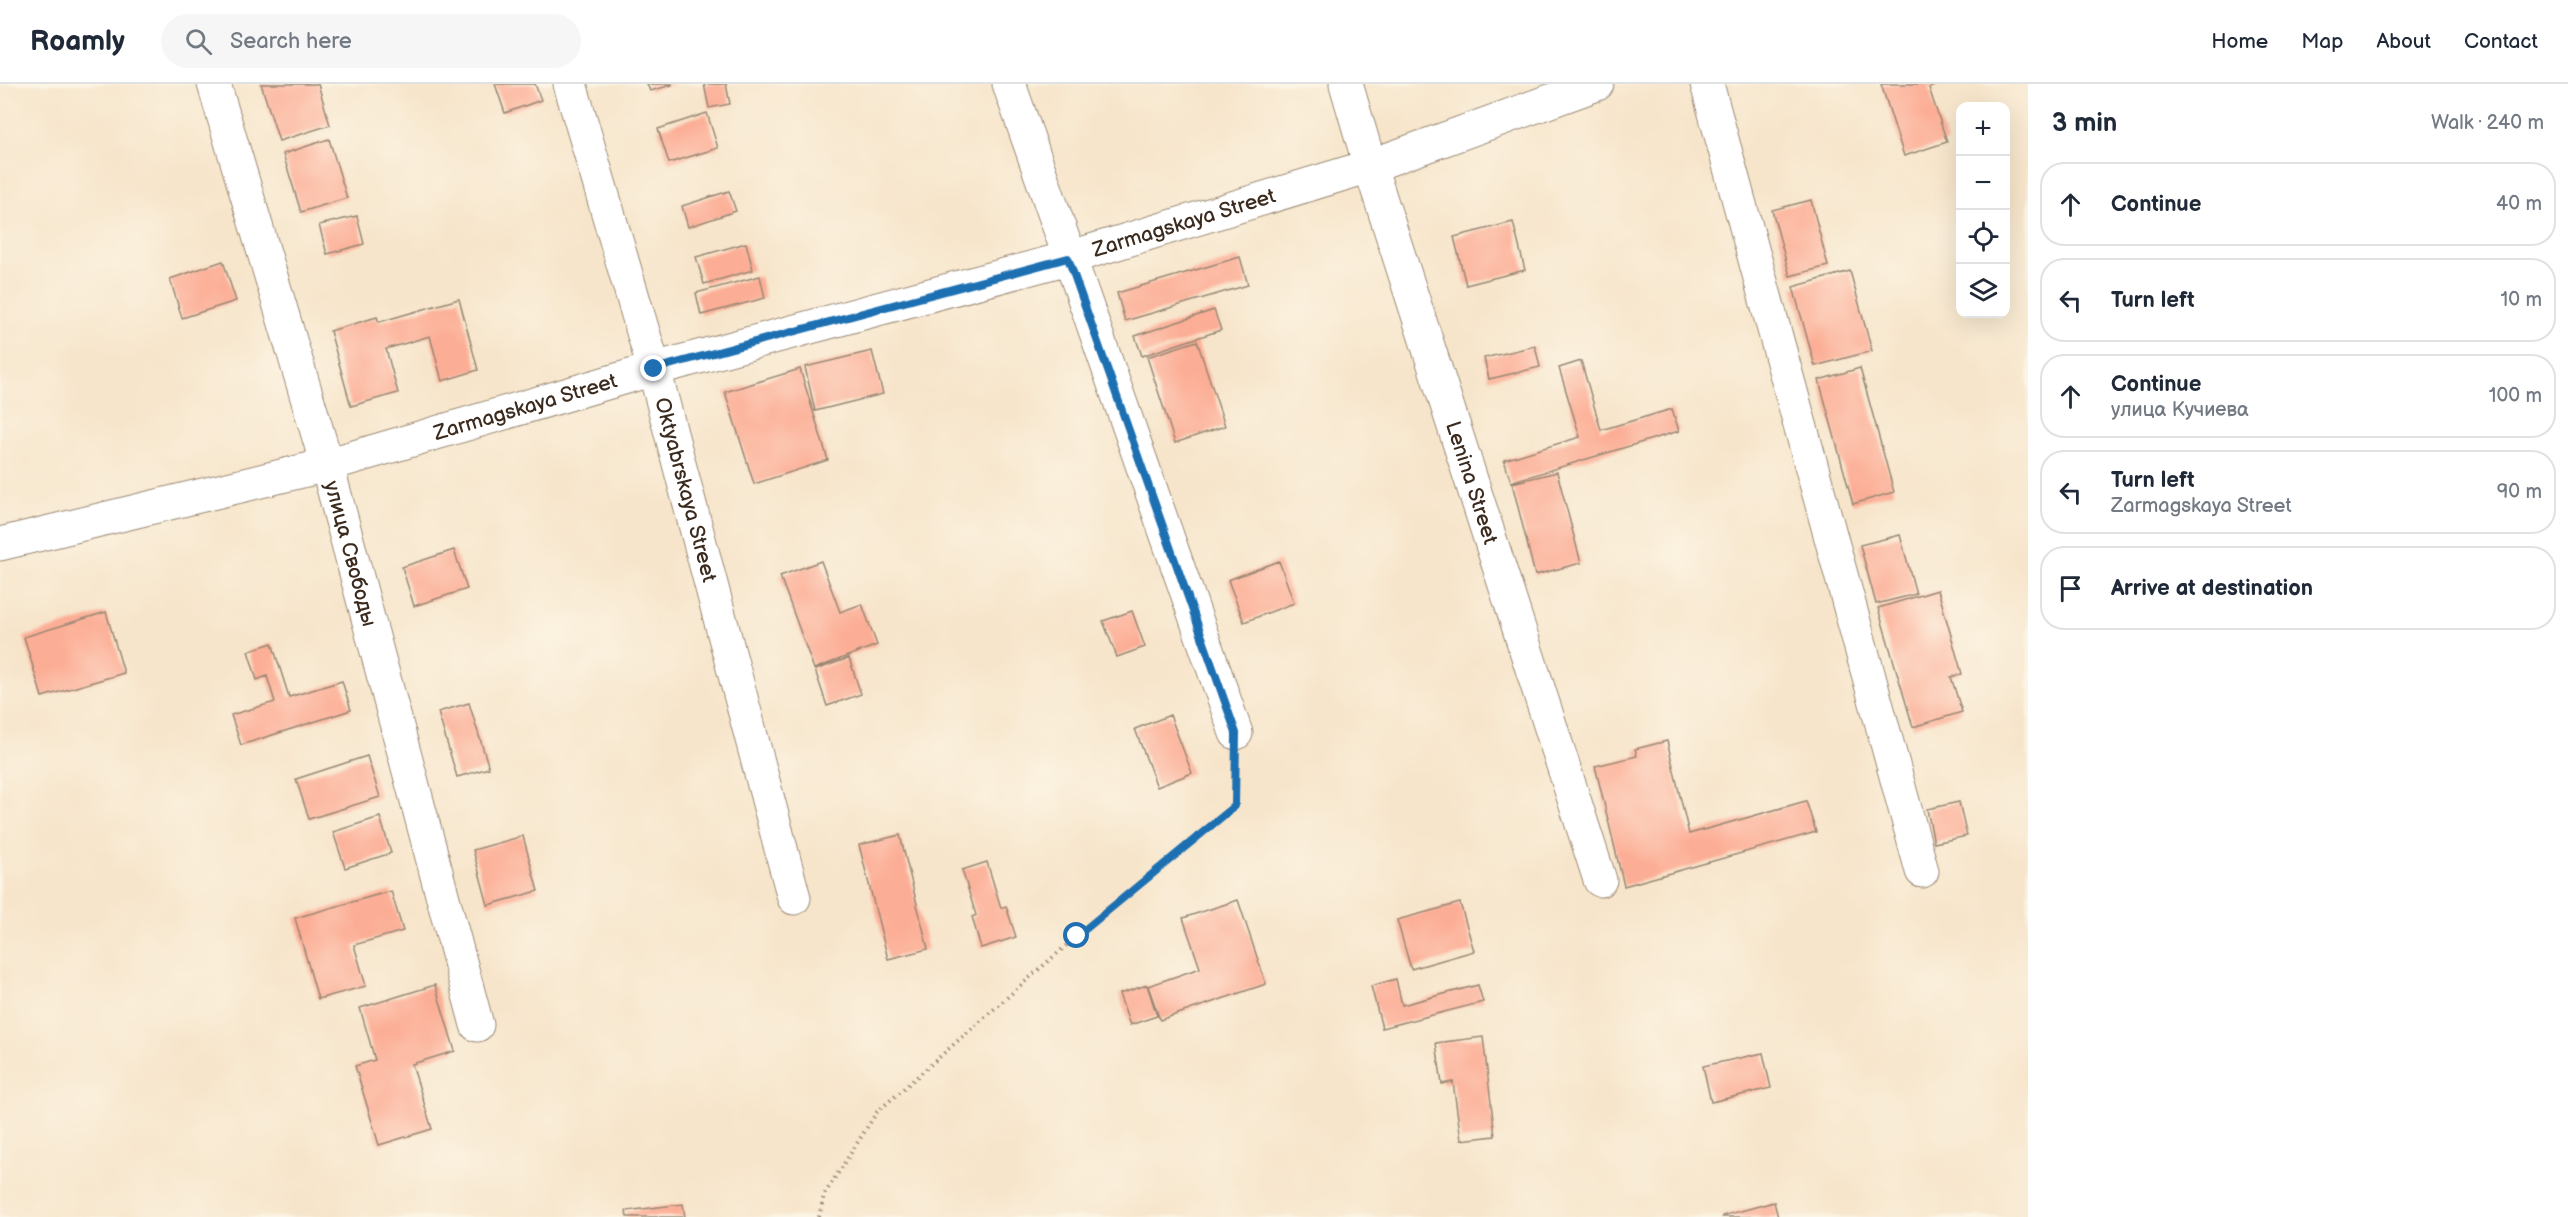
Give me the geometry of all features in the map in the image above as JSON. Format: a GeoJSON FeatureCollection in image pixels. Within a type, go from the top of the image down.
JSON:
{"type":"FeatureCollection","features":[{"type":"Feature","properties":{"kind":"street","name":"улица Свободы"},"geometry":{"type":"LineString","coordinates":[[214,84],[327,465],[477,1025]]}},
{"type":"Feature","properties":{"kind":"street","name":"Oktyabrskaya Street"},"geometry":{"type":"LineString","coordinates":[[570,84],[654,369],[794,898]]}},
{"type":"Feature","properties":{"kind":"street"},"geometry":{"type":"LineString","coordinates":[[1009,84],[1236,733]]}},
{"type":"Feature","properties":{"kind":"street","name":"Lenina Street"},"geometry":{"type":"LineString","coordinates":[[1346,84],[1370,166],[1600,880]]}},
{"type":"Feature","properties":{"kind":"street","name":"Zarmagskaya Street"},"geometry":{"type":"LineString","coordinates":[[0,544],[327,465],[654,369],[1068,258],[1370,166],[1597,84]]}},
{"type":"Feature","properties":{"kind":"street"},"geometry":{"type":"LineString","coordinates":[[1707,84],[1922,871]]}},
{"type":"Feature","properties":{"kind":"path"},"geometry":{"type":"LineString","coordinates":[[819,1217],[824,1195],[877,1112],[1077,936],[1235,806],[1236,733]]}},
{"type":"Feature","properties":{"kind":"building"},"geometry":{"type":"Polygon","coordinates":[[[261,84],[318,84],[330,125],[279,141],[261,84]]]}},
{"type":"Feature","properties":{"kind":"building"},"geometry":{"type":"Polygon","coordinates":[[[495,84],[535,84],[541,100],[505,113],[495,84]]]}},
{"type":"Feature","properties":{"kind":"building"},"geometry":{"type":"Polygon","coordinates":[[[647,84],[672,84],[672,85],[650,91],[647,84]]]}},
{"type":"Feature","properties":{"kind":"building"},"geometry":{"type":"Polygon","coordinates":[[[704,84],[726,84],[730,104],[709,108],[704,84]]]}},
{"type":"Feature","properties":{"kind":"building"},"geometry":{"type":"Polygon","coordinates":[[[1881,84],[1939,84],[1929,88],[1947,142],[1904,156],[1881,84]]]}},
{"type":"Feature","properties":{"kind":"building"},"geometry":{"type":"Polygon","coordinates":[[[707,113],[718,148],[669,163],[658,129],[707,113]]]}},
{"type":"Feature","properties":{"kind":"building"},"geometry":{"type":"Polygon","coordinates":[[[329,139],[347,198],[301,212],[283,154],[329,139]]]}},
{"type":"Feature","properties":{"kind":"building"},"geometry":{"type":"Polygon","coordinates":[[[729,191],[736,211],[688,227],[682,206],[729,191]]]}},
{"type":"Feature","properties":{"kind":"building"},"geometry":{"type":"Polygon","coordinates":[[[1811,200],[1828,266],[1790,276],[1772,210],[1811,200]]]}},
{"type":"Feature","properties":{"kind":"building"},"geometry":{"type":"Polygon","coordinates":[[[357,216],[364,244],[327,254],[319,225],[357,216]]]}},
{"type":"Feature","properties":{"kind":"building"},"geometry":{"type":"Polygon","coordinates":[[[1513,222],[1525,270],[1466,285],[1454,237],[1513,222]]]}},
{"type":"Feature","properties":{"kind":"building"},"geometry":{"type":"Polygon","coordinates":[[[746,243],[753,270],[704,284],[696,257],[746,243]]]}},
{"type":"Feature","properties":{"kind":"building"},"geometry":{"type":"Polygon","coordinates":[[[1240,257],[1248,285],[1125,321],[1117,293],[1240,257]]]}},
{"type":"Feature","properties":{"kind":"building"},"geometry":{"type":"Polygon","coordinates":[[[223,261],[236,301],[182,318],[170,279],[223,261]]]}},
{"type":"Feature","properties":{"kind":"building"},"geometry":{"type":"Polygon","coordinates":[[[1850,271],[1872,351],[1815,366],[1793,287],[1850,271]]]}},
{"type":"Feature","properties":{"kind":"building"},"geometry":{"type":"Polygon","coordinates":[[[760,276],[765,298],[701,315],[696,293],[760,276]]]}},
{"type":"Feature","properties":{"kind":"building"},"geometry":{"type":"Polygon","coordinates":[[[459,299],[478,370],[442,381],[430,336],[386,349],[398,393],[351,406],[330,331],[377,317],[379,322],[459,299]]]}},
{"type":"Feature","properties":{"kind":"building"},"geometry":{"type":"Polygon","coordinates":[[[1214,310],[1221,330],[1142,356],[1135,336],[1214,310]]]}},
{"type":"Feature","properties":{"kind":"building"},"geometry":{"type":"Polygon","coordinates":[[[1197,341],[1225,426],[1175,443],[1147,357],[1197,341]]]}},
{"type":"Feature","properties":{"kind":"building"},"geometry":{"type":"Polygon","coordinates":[[[1535,346],[1540,367],[1489,379],[1484,358],[1535,346]]]}},
{"type":"Feature","properties":{"kind":"building"},"geometry":{"type":"Polygon","coordinates":[[[872,351],[883,394],[815,411],[805,367],[872,351]]]}},
{"type":"Feature","properties":{"kind":"building"},"geometry":{"type":"Polygon","coordinates":[[[1581,361],[1601,430],[1672,409],[1679,431],[1511,482],[1504,460],[1580,437],[1559,368],[1581,361]]]}},
{"type":"Feature","properties":{"kind":"building"},"geometry":{"type":"Polygon","coordinates":[[[1860,368],[1894,492],[1853,504],[1819,380],[1860,368]]]}},
{"type":"Feature","properties":{"kind":"building"},"geometry":{"type":"Polygon","coordinates":[[[800,369],[828,460],[754,484],[725,392],[800,369]]]}},
{"type":"Feature","properties":{"kind":"building"},"geometry":{"type":"Polygon","coordinates":[[[1557,472],[1581,563],[1535,575],[1512,483],[1557,472]]]}},
{"type":"Feature","properties":{"kind":"building"},"geometry":{"type":"Polygon","coordinates":[[[1900,535],[1916,594],[1876,604],[1860,545],[1900,535]]]}},
{"type":"Feature","properties":{"kind":"building"},"geometry":{"type":"Polygon","coordinates":[[[454,550],[467,589],[414,606],[402,567],[454,550]]]}},
{"type":"Feature","properties":{"kind":"building"},"geometry":{"type":"Polygon","coordinates":[[[821,561],[840,612],[862,604],[877,645],[814,669],[780,576],[821,561]]]}},
{"type":"Feature","properties":{"kind":"building"},"geometry":{"type":"Polygon","coordinates":[[[1279,561],[1294,603],[1244,622],[1228,580],[1279,561]]]}},
{"type":"Feature","properties":{"kind":"building"},"geometry":{"type":"Polygon","coordinates":[[[1938,590],[1962,674],[1951,677],[1962,712],[1913,727],[1878,608],[1938,590]]]}},
{"type":"Feature","properties":{"kind":"building"},"geometry":{"type":"Polygon","coordinates":[[[1132,611],[1145,647],[1117,657],[1103,621],[1132,611]]]}},
{"type":"Feature","properties":{"kind":"building"},"geometry":{"type":"Polygon","coordinates":[[[106,612],[124,673],[42,697],[24,637],[106,612]]]}},
{"type":"Feature","properties":{"kind":"building"},"geometry":{"type":"Polygon","coordinates":[[[272,643],[289,697],[342,681],[351,710],[241,745],[231,715],[275,702],[267,676],[257,680],[248,651],[272,643]]]}},
{"type":"Feature","properties":{"kind":"building"},"geometry":{"type":"Polygon","coordinates":[[[849,658],[861,694],[827,706],[815,670],[849,658]]]}},
{"type":"Feature","properties":{"kind":"building"},"geometry":{"type":"Polygon","coordinates":[[[469,703],[489,768],[457,777],[438,712],[469,703]]]}},
{"type":"Feature","properties":{"kind":"building"},"geometry":{"type":"Polygon","coordinates":[[[1170,715],[1192,773],[1157,787],[1135,729],[1170,715]]]}},
{"type":"Feature","properties":{"kind":"building"},"geometry":{"type":"Polygon","coordinates":[[[1667,741],[1689,834],[1806,801],[1816,832],[1624,886],[1595,766],[1637,756],[1635,749],[1667,741]]]}},
{"type":"Feature","properties":{"kind":"building"},"geometry":{"type":"Polygon","coordinates":[[[367,756],[380,797],[309,819],[296,779],[367,756]]]}},
{"type":"Feature","properties":{"kind":"building"},"geometry":{"type":"Polygon","coordinates":[[[1959,802],[1967,836],[1934,843],[1927,809],[1959,802]]]}},
{"type":"Feature","properties":{"kind":"building"},"geometry":{"type":"Polygon","coordinates":[[[380,817],[391,853],[345,868],[333,832],[380,817]]]}},
{"type":"Feature","properties":{"kind":"building"},"geometry":{"type":"Polygon","coordinates":[[[900,835],[928,949],[888,959],[859,845],[900,835]]]}},
{"type":"Feature","properties":{"kind":"building"},"geometry":{"type":"Polygon","coordinates":[[[523,836],[538,891],[488,905],[473,850],[523,836]]]}},
{"type":"Feature","properties":{"kind":"building"},"geometry":{"type":"Polygon","coordinates":[[[987,862],[1001,908],[1006,906],[1016,937],[981,948],[972,917],[976,915],[962,870],[987,862]]]}},
{"type":"Feature","properties":{"kind":"building"},"geometry":{"type":"Polygon","coordinates":[[[391,891],[403,931],[354,945],[366,986],[318,999],[295,918],[391,891]]]}},
{"type":"Feature","properties":{"kind":"building"},"geometry":{"type":"Polygon","coordinates":[[[1238,900],[1266,984],[1160,1020],[1148,986],[1200,968],[1183,918],[1238,900]]]}},
{"type":"Feature","properties":{"kind":"building"},"geometry":{"type":"Polygon","coordinates":[[[1460,903],[1474,951],[1411,969],[1397,920],[1460,903]]]}},
{"type":"Feature","properties":{"kind":"building"},"geometry":{"type":"Polygon","coordinates":[[[1396,979],[1402,1005],[1478,985],[1483,1002],[1382,1028],[1371,986],[1396,979]]]}},
{"type":"Feature","properties":{"kind":"building"},"geometry":{"type":"Polygon","coordinates":[[[435,985],[455,1051],[412,1064],[432,1129],[379,1145],[355,1066],[375,1060],[360,1008],[435,985]]]}},
{"type":"Feature","properties":{"kind":"building"},"geometry":{"type":"Polygon","coordinates":[[[1147,985],[1157,1016],[1130,1025],[1119,994],[1147,985]]]}},
{"type":"Feature","properties":{"kind":"building"},"geometry":{"type":"Polygon","coordinates":[[[1483,1037],[1495,1136],[1461,1140],[1453,1082],[1442,1084],[1436,1043],[1483,1037]]]}},
{"type":"Feature","properties":{"kind":"building"},"geometry":{"type":"Polygon","coordinates":[[[1763,1053],[1771,1088],[1711,1102],[1703,1066],[1763,1053]]]}},
{"type":"Feature","properties":{"kind":"building"},"geometry":{"type":"Polygon","coordinates":[[[1774,1202],[1778,1217],[1722,1217],[1722,1216],[1774,1202]]]}},
{"type":"Feature","properties":{"kind":"building"},"geometry":{"type":"Polygon","coordinates":[[[683,1204],[685,1217],[627,1217],[626,1211],[683,1204]]]}},
{"type":"Feature","properties":{"kind":"route"},"geometry":{"type":"LineString","coordinates":[[654,369],[1068,258],[1236,733],[1235,806],[1077,936]]}}]}
